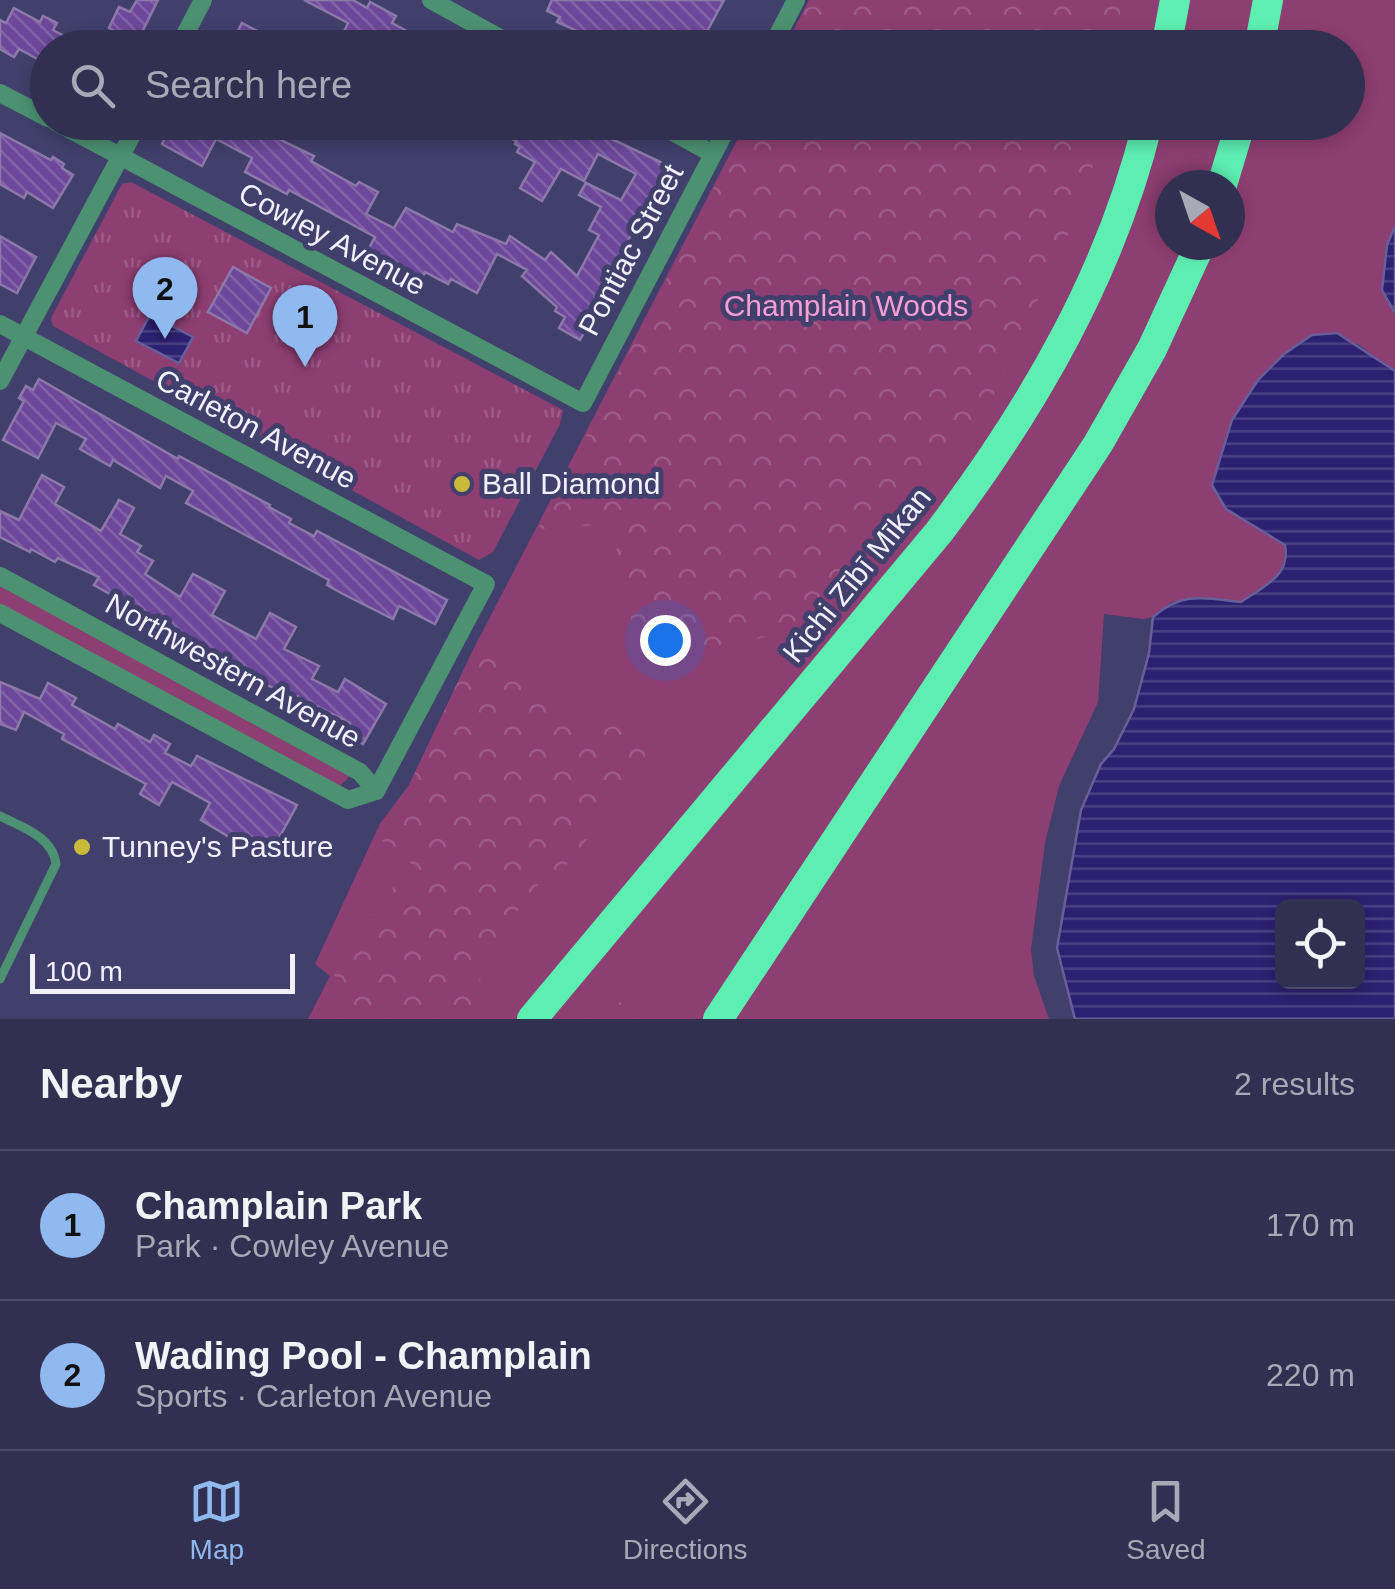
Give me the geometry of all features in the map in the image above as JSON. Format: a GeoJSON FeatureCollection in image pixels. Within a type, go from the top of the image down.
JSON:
{"type":"FeatureCollection","features":[{"type":"Feature","properties":{"kind":"highway"},"geometry":{"type":"LineString","coordinates":[[1169,30],[1175,0]]}},
{"type":"Feature","properties":{"kind":"highway"},"geometry":{"type":"LineString","coordinates":[[1262,30],[1268,0]]}},
{"type":"Feature","properties":{"kind":"highway","name":"Kichi Zībī Mīkan"},"geometry":{"type":"LineString","coordinates":[[532,1019],[940,532],[1022,413],[1086,295],[1143,140]]}},
{"type":"Feature","properties":{"kind":"highway"},"geometry":{"type":"LineString","coordinates":[[1226,170],[1235,140]]}},
{"type":"Feature","properties":{"kind":"highway"},"geometry":{"type":"LineString","coordinates":[[718,1019],[1098,444],[1152,349],[1193,260]]}},
{"type":"Feature","properties":{"kind":"street"},"geometry":{"type":"LineString","coordinates":[[187,30],[203,0]]}},
{"type":"Feature","properties":{"kind":"street"},"geometry":{"type":"LineString","coordinates":[[431,0],[485,30]]}},
{"type":"Feature","properties":{"kind":"street"},"geometry":{"type":"LineString","coordinates":[[780,30],[796,0]]}},
{"type":"Feature","properties":{"kind":"street"},"geometry":{"type":"LineString","coordinates":[[0,92],[30,108]]}},
{"type":"Feature","properties":{"kind":"street","name":"Cowley Avenue"},"geometry":{"type":"LineString","coordinates":[[89,140],[582,404]]}},
{"type":"Feature","properties":{"kind":"street"},"geometry":{"type":"LineString","coordinates":[[0,382],[129,140]]}},
{"type":"Feature","properties":{"kind":"street"},"geometry":{"type":"LineString","coordinates":[[687,140],[712,154]]}},
{"type":"Feature","properties":{"kind":"street","name":"Pontiac Street"},"geometry":{"type":"LineString","coordinates":[[582,404],[720,140]]}},
{"type":"Feature","properties":{"kind":"street","name":"Carleton Avenue"},"geometry":{"type":"LineString","coordinates":[[0,324],[486,584],[376,791]]}},
{"type":"Feature","properties":{"kind":"street","name":"Northwestern Avenue"},"geometry":{"type":"LineString","coordinates":[[0,576],[360,772],[376,791],[348,800],[0,612]]}},
{"type":"Feature","properties":{"kind":"lane"},"geometry":{"type":"LineString","coordinates":[[0,816],[42,839],[55,854],[56,864],[0,980]]}},
{"type":"Feature","properties":{"kind":"green space"},"geometry":{"type":"Polygon","coordinates":[[[809,0],[1395,0],[1395,226],[1387,246],[1382,290],[1395,313],[1395,371],[1358,344],[1312,335],[1284,354],[1258,380],[1226,509],[1285,545],[1280,572],[1241,602],[1195,597],[1171,602],[1153,617],[1143,619],[1104,614],[1098,702],[1059,786],[1045,843],[1031,949],[1034,976],[1049,1019],[308,1019],[330,976],[315,964],[377,830],[409,785],[475,646],[737,140],[1365,140],[1365,30],[794,30],[809,0]]]}},
{"type":"Feature","properties":{"kind":"green space"},"geometry":{"type":"Polygon","coordinates":[[[810,0],[1123,0],[1116,30],[794,30],[810,0]]]}},
{"type":"Feature","properties":{"kind":"green space","name":"Champlain Woods"},"geometry":{"type":"Polygon","coordinates":[[[738,140],[1097,140],[1090,187],[985,414],[863,531],[842,574],[783,633],[666,659],[642,645],[609,567],[628,523],[538,529],[738,140]]]}},
{"type":"Feature","properties":{"kind":"green space"},"geometry":{"type":"Polygon","coordinates":[[[131,182],[563,410],[560,424],[493,552],[479,560],[53,326],[51,318],[122,184],[131,182]]]}},
{"type":"Feature","properties":{"kind":"green space"},"geometry":{"type":"Polygon","coordinates":[[[0,584],[350,776],[339,787],[0,606],[0,584]]]}},
{"type":"Feature","properties":{"kind":"green space"},"geometry":{"type":"Polygon","coordinates":[[[474,648],[531,679],[554,711],[612,721],[646,746],[645,757],[575,856],[558,873],[543,878],[492,944],[471,1006],[485,1012],[485,1019],[322,1019],[341,984],[331,971],[358,929],[412,866],[404,851],[378,839],[379,825],[409,785],[474,648]]]}},
{"type":"Feature","properties":{"kind":"green space"},"geometry":{"type":"Polygon","coordinates":[[[630,999],[647,1007],[651,1019],[565,1019],[576,1011],[597,1012],[630,999]]]}},
{"type":"Feature","properties":{"kind":"shaded area"},"geometry":{"type":"Polygon","coordinates":[[[1395,226],[1395,313],[1382,290],[1387,245],[1395,226]]]}},
{"type":"Feature","properties":{"kind":"shaded area"},"geometry":{"type":"Polygon","coordinates":[[[150,315],[193,337],[179,363],[136,341],[150,315]]]}},
{"type":"Feature","properties":{"kind":"shaded area"},"geometry":{"type":"Polygon","coordinates":[[[1337,333],[1395,371],[1395,1019],[1075,1019],[1057,948],[1081,810],[1101,764],[1114,749],[1134,709],[1149,653],[1153,617],[1184,600],[1241,602],[1274,579],[1284,565],[1285,545],[1226,509],[1212,485],[1232,420],[1258,380],[1284,354],[1312,335],[1337,333]]]}},
{"type":"Feature","properties":{"kind":"building"},"geometry":{"type":"Polygon","coordinates":[[[137,0],[158,0],[143,30],[109,28],[119,7],[130,12],[137,0]]]}},
{"type":"Feature","properties":{"kind":"building"},"geometry":{"type":"Polygon","coordinates":[[[304,0],[353,0],[367,8],[370,2],[396,16],[392,23],[405,30],[345,30],[348,23],[304,0]]]}},
{"type":"Feature","properties":{"kind":"building"},"geometry":{"type":"Polygon","coordinates":[[[552,0],[724,0],[708,30],[575,30],[557,22],[560,17],[547,11],[552,0]]]}},
{"type":"Feature","properties":{"kind":"building"},"geometry":{"type":"Polygon","coordinates":[[[14,8],[40,22],[43,16],[57,23],[53,30],[30,30],[30,55],[19,49],[14,57],[0,49],[0,20],[6,23],[14,8]]]}},
{"type":"Feature","properties":{"kind":"building"},"geometry":{"type":"Polygon","coordinates":[[[0,133],[51,160],[53,157],[73,175],[53,208],[27,192],[24,198],[0,184],[0,133]]]}},
{"type":"Feature","properties":{"kind":"building"},"geometry":{"type":"Polygon","coordinates":[[[164,140],[215,140],[202,166],[162,144],[164,140]]]}},
{"type":"Feature","properties":{"kind":"building"},"geometry":{"type":"Polygon","coordinates":[[[218,140],[281,140],[314,156],[311,161],[356,186],[359,182],[378,192],[366,214],[394,228],[406,208],[453,232],[457,224],[506,244],[510,236],[545,260],[551,252],[577,276],[599,235],[589,230],[601,207],[579,195],[586,183],[621,200],[636,174],[598,154],[584,181],[561,169],[542,201],[520,188],[535,162],[517,152],[520,147],[514,140],[614,140],[669,166],[592,306],[597,309],[580,340],[559,328],[565,317],[522,276],[527,270],[497,254],[477,293],[451,279],[448,284],[425,272],[420,282],[368,250],[375,237],[289,190],[287,194],[245,172],[252,158],[218,140]]]}},
{"type":"Feature","properties":{"kind":"building"},"geometry":{"type":"Polygon","coordinates":[[[0,236],[36,257],[17,293],[0,284],[0,236]]]}},
{"type":"Feature","properties":{"kind":"building"},"geometry":{"type":"Polygon","coordinates":[[[233,267],[271,288],[247,333],[208,312],[233,267]]]}},
{"type":"Feature","properties":{"kind":"building"},"geometry":{"type":"Polygon","coordinates":[[[39,379],[178,459],[179,456],[270,505],[291,519],[289,523],[314,536],[317,531],[447,600],[435,624],[399,606],[393,619],[343,594],[327,585],[329,580],[186,503],[193,491],[166,476],[160,488],[113,460],[110,466],[80,449],[86,439],[56,423],[38,458],[3,440],[24,401],[19,398],[26,386],[33,390],[39,379]]]}},
{"type":"Feature","properties":{"kind":"building"},"geometry":{"type":"Polygon","coordinates":[[[42,475],[64,487],[55,504],[101,531],[119,500],[134,508],[120,534],[141,546],[137,552],[153,561],[145,574],[180,597],[193,574],[225,591],[212,615],[256,639],[270,613],[296,627],[284,649],[319,666],[312,679],[338,692],[345,679],[386,704],[363,744],[344,733],[350,723],[127,612],[131,606],[94,585],[99,577],[0,537],[0,511],[19,520],[42,475]]]}},
{"type":"Feature","properties":{"kind":"building"},"geometry":{"type":"Polygon","coordinates":[[[0,682],[40,699],[48,683],[76,698],[72,705],[115,729],[118,724],[150,742],[154,735],[170,744],[165,753],[191,766],[197,756],[297,805],[267,860],[201,820],[210,803],[172,782],[159,805],[140,794],[146,784],[62,739],[64,734],[24,712],[16,730],[0,724],[0,682]]]}},
{"type":"Feature","properties":{"kind":"place","name":"Wading Pool - Champlain"},"geometry":{"type":"Point","coordinates":[165,339]}},
{"type":"Feature","properties":{"kind":"place","name":"Champlain Park"},"geometry":{"type":"Point","coordinates":[305,367]}},
{"type":"Feature","properties":{"kind":"place","name":"Ball Diamond"},"geometry":{"type":"Point","coordinates":[462,484]}},
{"type":"Feature","properties":{"kind":"place","name":"Tunney's Pasture"},"geometry":{"type":"Point","coordinates":[82,847]}}]}
